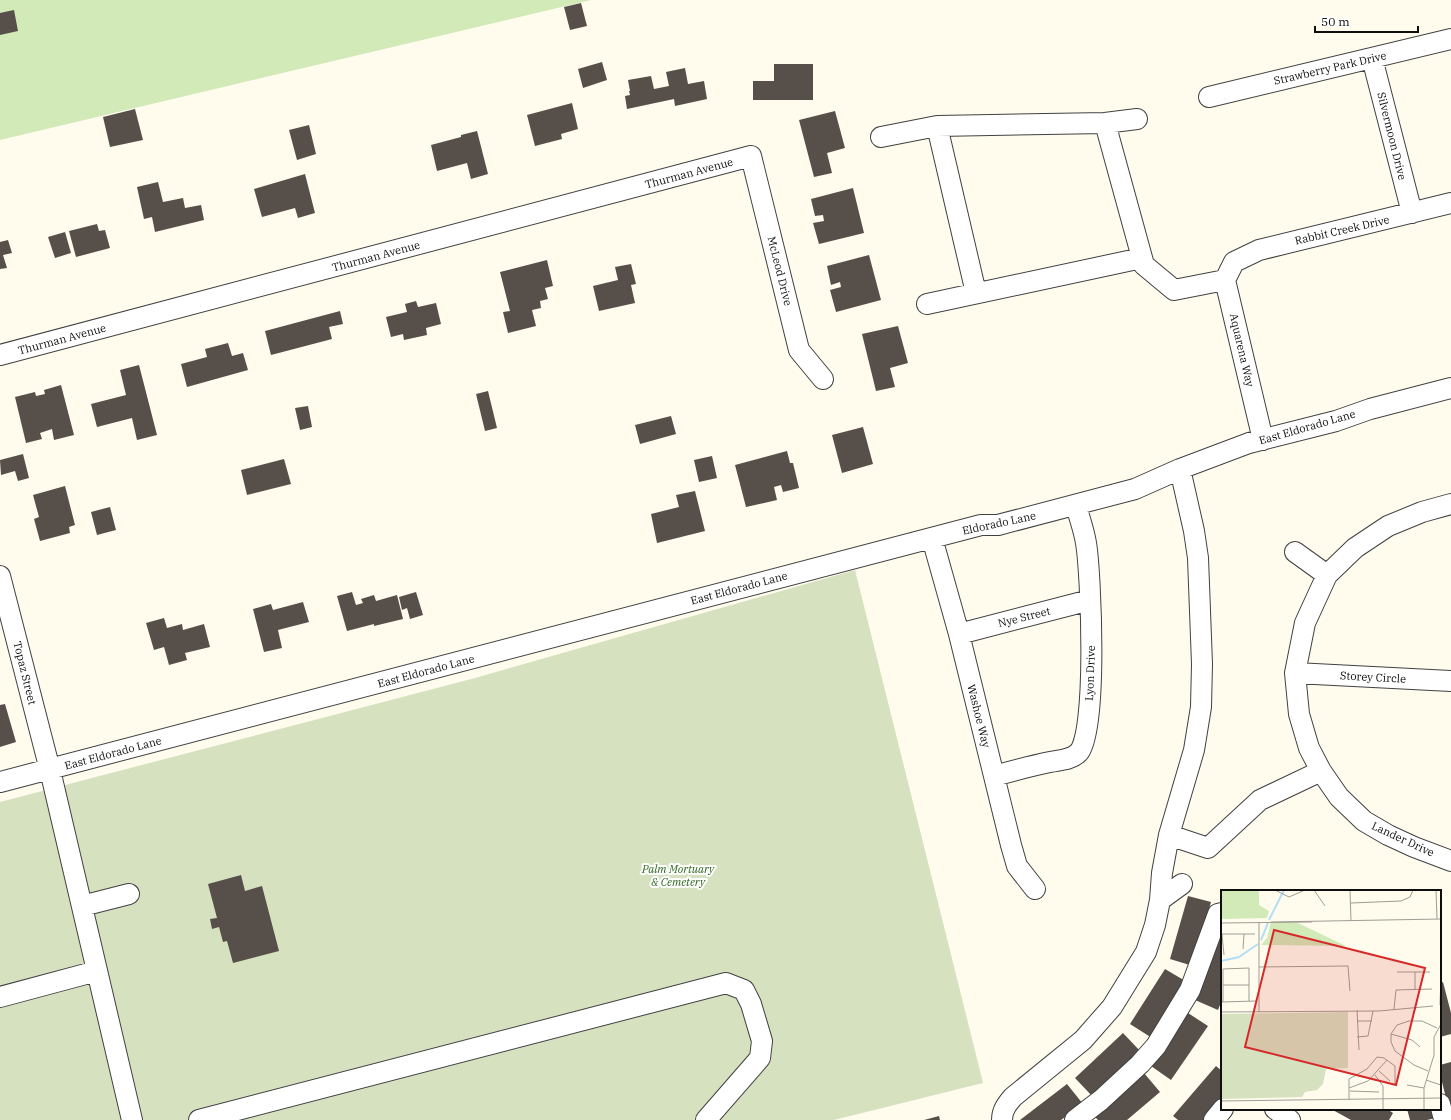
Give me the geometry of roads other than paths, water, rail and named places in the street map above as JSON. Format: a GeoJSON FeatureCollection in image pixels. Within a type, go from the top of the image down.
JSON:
{"type":"FeatureCollection","features":[{"type":"Feature","properties":{"kind":"street","name":"Strawberry Park Drive"},"geometry":{"type":"LineString","coordinates":[[1209,97],[1451,39]]}},
{"type":"Feature","properties":{"kind":"street","name":"Silvermoon Drive"},"geometry":{"type":"LineString","coordinates":[[1372,58],[1412,213]]}},
{"type":"Feature","properties":{"kind":"street"},"geometry":{"type":"LineString","coordinates":[[881,137],[937,126],[1105,123],[1137,118]]}},
{"type":"Feature","properties":{"kind":"street"},"geometry":{"type":"LineString","coordinates":[[1105,123],[1144,265],[1174,290],[1225,280]]}},
{"type":"Feature","properties":{"kind":"street"},"geometry":{"type":"LineString","coordinates":[[937,126],[976,293]]}},
{"type":"Feature","properties":{"kind":"street","name":"Thurman Avenue"},"geometry":{"type":"LineString","coordinates":[[0,355],[751,156]]}},
{"type":"Feature","properties":{"kind":"street","name":"McLeod Drive"},"geometry":{"type":"LineString","coordinates":[[751,156],[800,350],[823,379]]}},
{"type":"Feature","properties":{"kind":"street","name":"Rabbit Creek Drive"},"geometry":{"type":"LineString","coordinates":[[1225,280],[1234,262],[1259,250],[1451,204]]}},
{"type":"Feature","properties":{"kind":"street"},"geometry":{"type":"LineString","coordinates":[[927,304],[1142,258]]}},
{"type":"Feature","properties":{"kind":"street","name":"Aquarena Way"},"geometry":{"type":"LineString","coordinates":[[1225,280],[1263,440]]}},
{"type":"Feature","properties":{"kind":"street","name":"East Eldorado Lane"},"geometry":{"type":"LineString","coordinates":[[1173,472],[1249,443],[1336,421],[1370,409],[1451,388]]}},
{"type":"Feature","properties":{"kind":"street"},"geometry":{"type":"LineString","coordinates":[[1002,1120],[1002,1113],[1005,1106],[1014,1097],[1065,1062],[1112,1007],[1150,953],[1160,900],[1162,873],[1169,835],[1194,750],[1200,707],[1202,664],[1198,558],[1194,531],[1173,472]]}},
{"type":"Feature","properties":{"kind":"street","name":"Eldorado Lane"},"geometry":{"type":"LineString","coordinates":[[852,558],[981,525],[998,525],[1076,505],[1135,489],[1173,472]]}},
{"type":"Feature","properties":{"kind":"street","name":"Lander Drive"},"geometry":{"type":"LineString","coordinates":[[1451,504],[1422,512],[1388,526],[1355,548],[1327,575],[1305,623],[1295,673],[1299,714],[1309,748],[1321,771],[1339,797],[1364,821],[1388,835],[1451,861]]}},
{"type":"Feature","properties":{"kind":"street","name":"Lyon Drive"},"geometry":{"type":"LineString","coordinates":[[994,776],[1049,762],[1063,760],[1079,753],[1084,741],[1087,729],[1092,662],[1090,600],[1086,543],[1076,505]]}},
{"type":"Feature","properties":{"kind":"street","name":"Washoe Way"},"geometry":{"type":"LineString","coordinates":[[932,538],[959,634],[1017,866],[1035,889]]}},
{"type":"Feature","properties":{"kind":"street"},"geometry":{"type":"LineString","coordinates":[[1295,552],[1327,575]]}},
{"type":"Feature","properties":{"kind":"street","name":"East Eldorado Lane"},"geometry":{"type":"LineString","coordinates":[[0,782],[852,558]]}},
{"type":"Feature","properties":{"kind":"street","name":"Topaz Street"},"geometry":{"type":"LineString","coordinates":[[0,576],[50,770],[132,1120]]}},
{"type":"Feature","properties":{"kind":"street","name":"Nye Street"},"geometry":{"type":"LineString","coordinates":[[959,634],[1090,600]]}},
{"type":"Feature","properties":{"kind":"street","name":"Storey Circle"},"geometry":{"type":"LineString","coordinates":[[1295,673],[1451,681]]}},
{"type":"Feature","properties":{"kind":"street"},"geometry":{"type":"LineString","coordinates":[[1169,835],[1208,848],[1260,800],[1321,771]]}},
{"type":"Feature","properties":{"kind":"street"},"geometry":{"type":"LineString","coordinates":[[1160,900],[1182,884]]}},
{"type":"Feature","properties":{"kind":"street"},"geometry":{"type":"LineString","coordinates":[[82,906],[129,894]]}},
{"type":"Feature","properties":{"kind":"street"},"geometry":{"type":"LineString","coordinates":[[1075,1120],[1101,1100],[1135,1069],[1156,1046],[1190,990],[1220,914]]}},
{"type":"Feature","properties":{"kind":"street"},"geometry":{"type":"LineString","coordinates":[[0,998],[97,971]]}},
{"type":"Feature","properties":{"kind":"street"},"geometry":{"type":"LineString","coordinates":[[199,1120],[726,983],[744,990],[751,1004],[762,1041],[760,1058],[706,1120]]}},
{"type":"Feature","properties":{"kind":"street"},"geometry":{"type":"LineString","coordinates":[[1214,1120],[1222,1110]]}},
{"type":"Feature","properties":{"kind":"street"},"geometry":{"type":"LineString","coordinates":[[1277,1110],[1290,1120]]}},
{"type":"Feature","properties":{"kind":"park label","name":"Palm Mortuary & Cemetery"},"geometry":{"type":"Point","coordinates":[678,875]}}]}
